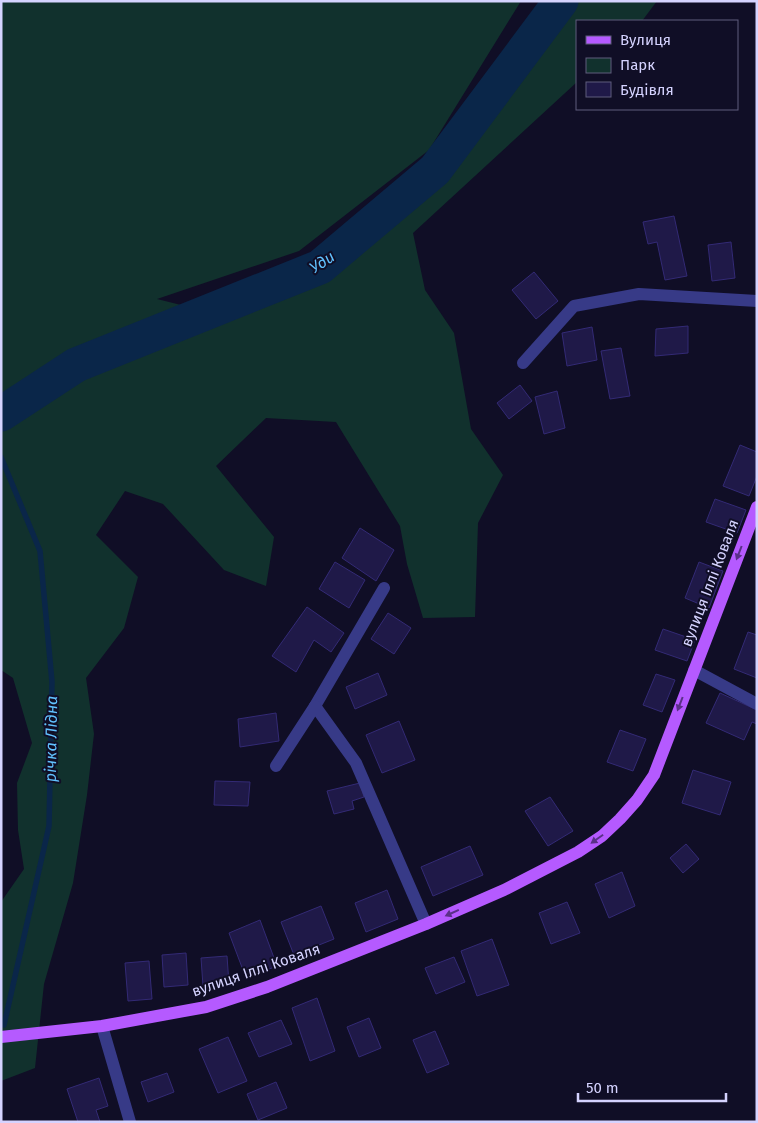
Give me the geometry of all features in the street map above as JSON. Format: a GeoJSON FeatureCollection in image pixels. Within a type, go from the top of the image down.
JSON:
{"type":"FeatureCollection","features":[{"type":"Feature","properties":{"kind":"main road","name":"вулиця Іллі Коваля"},"geometry":{"type":"LineString","coordinates":[[1,1037],[102,1026],[206,1008],[266,987],[426,924],[545,870],[602,836],[620,820],[637,800],[654,775],[757,507]]}},
{"type":"Feature","properties":{"kind":"street"},"geometry":{"type":"LineString","coordinates":[[523,363],[574,306],[639,294],[757,301]]}},
{"type":"Feature","properties":{"kind":"street"},"geometry":{"type":"LineString","coordinates":[[276,766],[315,706],[384,588]]}},
{"type":"Feature","properties":{"kind":"street","name":"вулиця Іллі Коваля"},"geometry":{"type":"LineString","coordinates":[[694,670],[757,704]]}},
{"type":"Feature","properties":{"kind":"street"},"geometry":{"type":"LineString","coordinates":[[315,706],[356,763],[426,924]]}},
{"type":"Feature","properties":{"kind":"street"},"geometry":{"type":"LineString","coordinates":[[102,1026],[130,1122]]}},
{"type":"Feature","properties":{"kind":"green space"},"geometry":{"type":"Polygon","coordinates":[[[1,1],[521,1],[429,150],[299,251],[157,299],[197,309],[67,362],[1,405],[1,1]]]}},
{"type":"Feature","properties":{"kind":"green space"},"geometry":{"type":"Polygon","coordinates":[[[577,1],[657,1],[643,20],[576,20],[576,83],[413,233],[425,290],[454,333],[471,429],[503,475],[478,523],[475,617],[423,618],[407,564],[400,526],[336,422],[266,418],[216,466],[274,537],[266,586],[224,570],[163,504],[125,491],[96,535],[138,577],[124,628],[86,678],[94,734],[87,795],[73,883],[44,984],[35,1068],[1,1081],[1,902],[24,869],[18,830],[17,783],[32,743],[13,678],[1,670],[1,425],[82,372],[322,283],[468,153],[577,1]]]}},
{"type":"Feature","properties":{"kind":"building"},"geometry":{"type":"Polygon","coordinates":[[[674,216],[687,276],[665,280],[657,242],[648,244],[643,222],[674,216]]]}},
{"type":"Feature","properties":{"kind":"building"},"geometry":{"type":"Polygon","coordinates":[[[731,242],[735,278],[712,281],[708,245],[731,242]]]}},
{"type":"Feature","properties":{"kind":"building"},"geometry":{"type":"Polygon","coordinates":[[[534,272],[558,301],[536,319],[512,290],[534,272]]]}},
{"type":"Feature","properties":{"kind":"building"},"geometry":{"type":"Polygon","coordinates":[[[688,326],[688,353],[655,356],[656,329],[688,326]]]}},
{"type":"Feature","properties":{"kind":"building"},"geometry":{"type":"Polygon","coordinates":[[[592,327],[597,360],[567,366],[562,333],[592,327]]]}},
{"type":"Feature","properties":{"kind":"building"},"geometry":{"type":"Polygon","coordinates":[[[621,348],[630,396],[610,399],[601,351],[621,348]]]}},
{"type":"Feature","properties":{"kind":"building"},"geometry":{"type":"Polygon","coordinates":[[[520,385],[532,401],[509,419],[497,403],[520,385]]]}},
{"type":"Feature","properties":{"kind":"building"},"geometry":{"type":"Polygon","coordinates":[[[557,391],[565,428],[544,434],[535,397],[557,391]]]}},
{"type":"Feature","properties":{"kind":"building"},"geometry":{"type":"Polygon","coordinates":[[[740,445],[757,452],[757,476],[749,496],[723,486],[740,445]]]}},
{"type":"Feature","properties":{"kind":"building"},"geometry":{"type":"Polygon","coordinates":[[[715,499],[746,510],[737,533],[706,522],[715,499]]]}},
{"type":"Feature","properties":{"kind":"building"},"geometry":{"type":"Polygon","coordinates":[[[360,528],[394,550],[376,581],[342,558],[360,528]]]}},
{"type":"Feature","properties":{"kind":"building"},"geometry":{"type":"Polygon","coordinates":[[[335,562],[365,580],[349,608],[319,589],[335,562]]]}},
{"type":"Feature","properties":{"kind":"building"},"geometry":{"type":"Polygon","coordinates":[[[699,562],[723,571],[709,608],[685,598],[699,562]]]}},
{"type":"Feature","properties":{"kind":"building"},"geometry":{"type":"Polygon","coordinates":[[[307,607],[344,633],[331,652],[314,640],[296,672],[272,656],[307,607]]]}},
{"type":"Feature","properties":{"kind":"building"},"geometry":{"type":"Polygon","coordinates":[[[388,613],[411,628],[394,654],[371,639],[388,613]]]}},
{"type":"Feature","properties":{"kind":"building"},"geometry":{"type":"Polygon","coordinates":[[[663,629],[695,640],[687,661],[655,650],[663,629]]]}},
{"type":"Feature","properties":{"kind":"building"},"geometry":{"type":"Polygon","coordinates":[[[748,632],[757,635],[757,678],[734,669],[748,632]]]}},
{"type":"Feature","properties":{"kind":"building"},"geometry":{"type":"Polygon","coordinates":[[[378,673],[387,695],[355,709],[346,687],[378,673]]]}},
{"type":"Feature","properties":{"kind":"building"},"geometry":{"type":"Polygon","coordinates":[[[656,674],[675,680],[662,712],[643,705],[656,674]]]}},
{"type":"Feature","properties":{"kind":"building"},"geometry":{"type":"Polygon","coordinates":[[[720,693],[757,710],[757,724],[752,722],[744,740],[706,723],[720,693]]]}},
{"type":"Feature","properties":{"kind":"building"},"geometry":{"type":"Polygon","coordinates":[[[276,713],[279,741],[240,747],[238,719],[276,713]]]}},
{"type":"Feature","properties":{"kind":"building"},"geometry":{"type":"Polygon","coordinates":[[[399,721],[415,760],[382,773],[366,735],[399,721]]]}},
{"type":"Feature","properties":{"kind":"building"},"geometry":{"type":"Polygon","coordinates":[[[620,730],[646,739],[633,771],[607,762],[620,730]]]}},
{"type":"Feature","properties":{"kind":"building"},"geometry":{"type":"Polygon","coordinates":[[[693,770],[731,782],[720,815],[682,803],[693,770]]]}},
{"type":"Feature","properties":{"kind":"building"},"geometry":{"type":"Polygon","coordinates":[[[215,781],[250,782],[248,806],[214,805],[215,781]]]}},
{"type":"Feature","properties":{"kind":"building"},"geometry":{"type":"Polygon","coordinates":[[[360,783],[364,797],[352,801],[354,809],[334,814],[327,791],[360,783]]]}},
{"type":"Feature","properties":{"kind":"building"},"geometry":{"type":"Polygon","coordinates":[[[550,797],[573,831],[548,846],[525,811],[550,797]]]}},
{"type":"Feature","properties":{"kind":"building"},"geometry":{"type":"Polygon","coordinates":[[[686,844],[699,859],[683,873],[670,858],[686,844]]]}},
{"type":"Feature","properties":{"kind":"building"},"geometry":{"type":"Polygon","coordinates":[[[470,846],[483,875],[433,896],[421,867],[470,846]]]}},
{"type":"Feature","properties":{"kind":"building"},"geometry":{"type":"Polygon","coordinates":[[[622,872],[635,906],[609,918],[595,884],[622,872]]]}},
{"type":"Feature","properties":{"kind":"building"},"geometry":{"type":"Polygon","coordinates":[[[387,890],[398,919],[366,932],[355,903],[387,890]]]}},
{"type":"Feature","properties":{"kind":"building"},"geometry":{"type":"Polygon","coordinates":[[[567,902],[580,933],[551,944],[539,913],[567,902]]]}},
{"type":"Feature","properties":{"kind":"building"},"geometry":{"type":"Polygon","coordinates":[[[321,906],[334,939],[294,955],[281,922],[321,906]]]}},
{"type":"Feature","properties":{"kind":"building"},"geometry":{"type":"Polygon","coordinates":[[[260,920],[277,966],[246,978],[229,933],[260,920]]]}},
{"type":"Feature","properties":{"kind":"building"},"geometry":{"type":"Polygon","coordinates":[[[492,939],[509,985],[477,996],[461,951],[492,939]]]}},
{"type":"Feature","properties":{"kind":"building"},"geometry":{"type":"Polygon","coordinates":[[[186,953],[188,985],[164,987],[162,955],[186,953]]]}},
{"type":"Feature","properties":{"kind":"building"},"geometry":{"type":"Polygon","coordinates":[[[227,956],[229,984],[203,986],[201,958],[227,956]]]}},
{"type":"Feature","properties":{"kind":"building"},"geometry":{"type":"Polygon","coordinates":[[[454,957],[465,982],[436,994],[425,968],[454,957]]]}},
{"type":"Feature","properties":{"kind":"building"},"geometry":{"type":"Polygon","coordinates":[[[149,961],[152,999],[128,1001],[125,963],[149,961]]]}},
{"type":"Feature","properties":{"kind":"building"},"geometry":{"type":"Polygon","coordinates":[[[317,998],[335,1051],[310,1061],[292,1008],[317,998]]]}},
{"type":"Feature","properties":{"kind":"building"},"geometry":{"type":"Polygon","coordinates":[[[369,1018],[381,1048],[359,1057],[347,1027],[369,1018]]]}},
{"type":"Feature","properties":{"kind":"building"},"geometry":{"type":"Polygon","coordinates":[[[281,1020],[292,1044],[259,1057],[248,1033],[281,1020]]]}},
{"type":"Feature","properties":{"kind":"building"},"geometry":{"type":"Polygon","coordinates":[[[435,1031],[449,1064],[427,1073],[413,1040],[435,1031]]]}},
{"type":"Feature","properties":{"kind":"building"},"geometry":{"type":"Polygon","coordinates":[[[228,1037],[247,1081],[218,1093],[199,1049],[228,1037]]]}},
{"type":"Feature","properties":{"kind":"building"},"geometry":{"type":"Polygon","coordinates":[[[167,1073],[174,1092],[148,1102],[141,1082],[167,1073]]]}},
{"type":"Feature","properties":{"kind":"building"},"geometry":{"type":"Polygon","coordinates":[[[99,1078],[108,1106],[96,1110],[100,1122],[78,1122],[67,1089],[99,1078]]]}},
{"type":"Feature","properties":{"kind":"building"},"geometry":{"type":"Polygon","coordinates":[[[276,1082],[287,1108],[258,1120],[247,1094],[276,1082]]]}},
{"type":"Feature","properties":{"kind":"waterway","name":"Уди"},"geometry":{"type":"LineString","coordinates":[[1,414],[76,365],[320,267],[435,170],[561,1]]}},
{"type":"Feature","properties":{"kind":"waterway","name":"річка Лідна"},"geometry":{"type":"LineString","coordinates":[[1,457],[40,551],[52,682],[49,826],[4,1025]]}}]}
